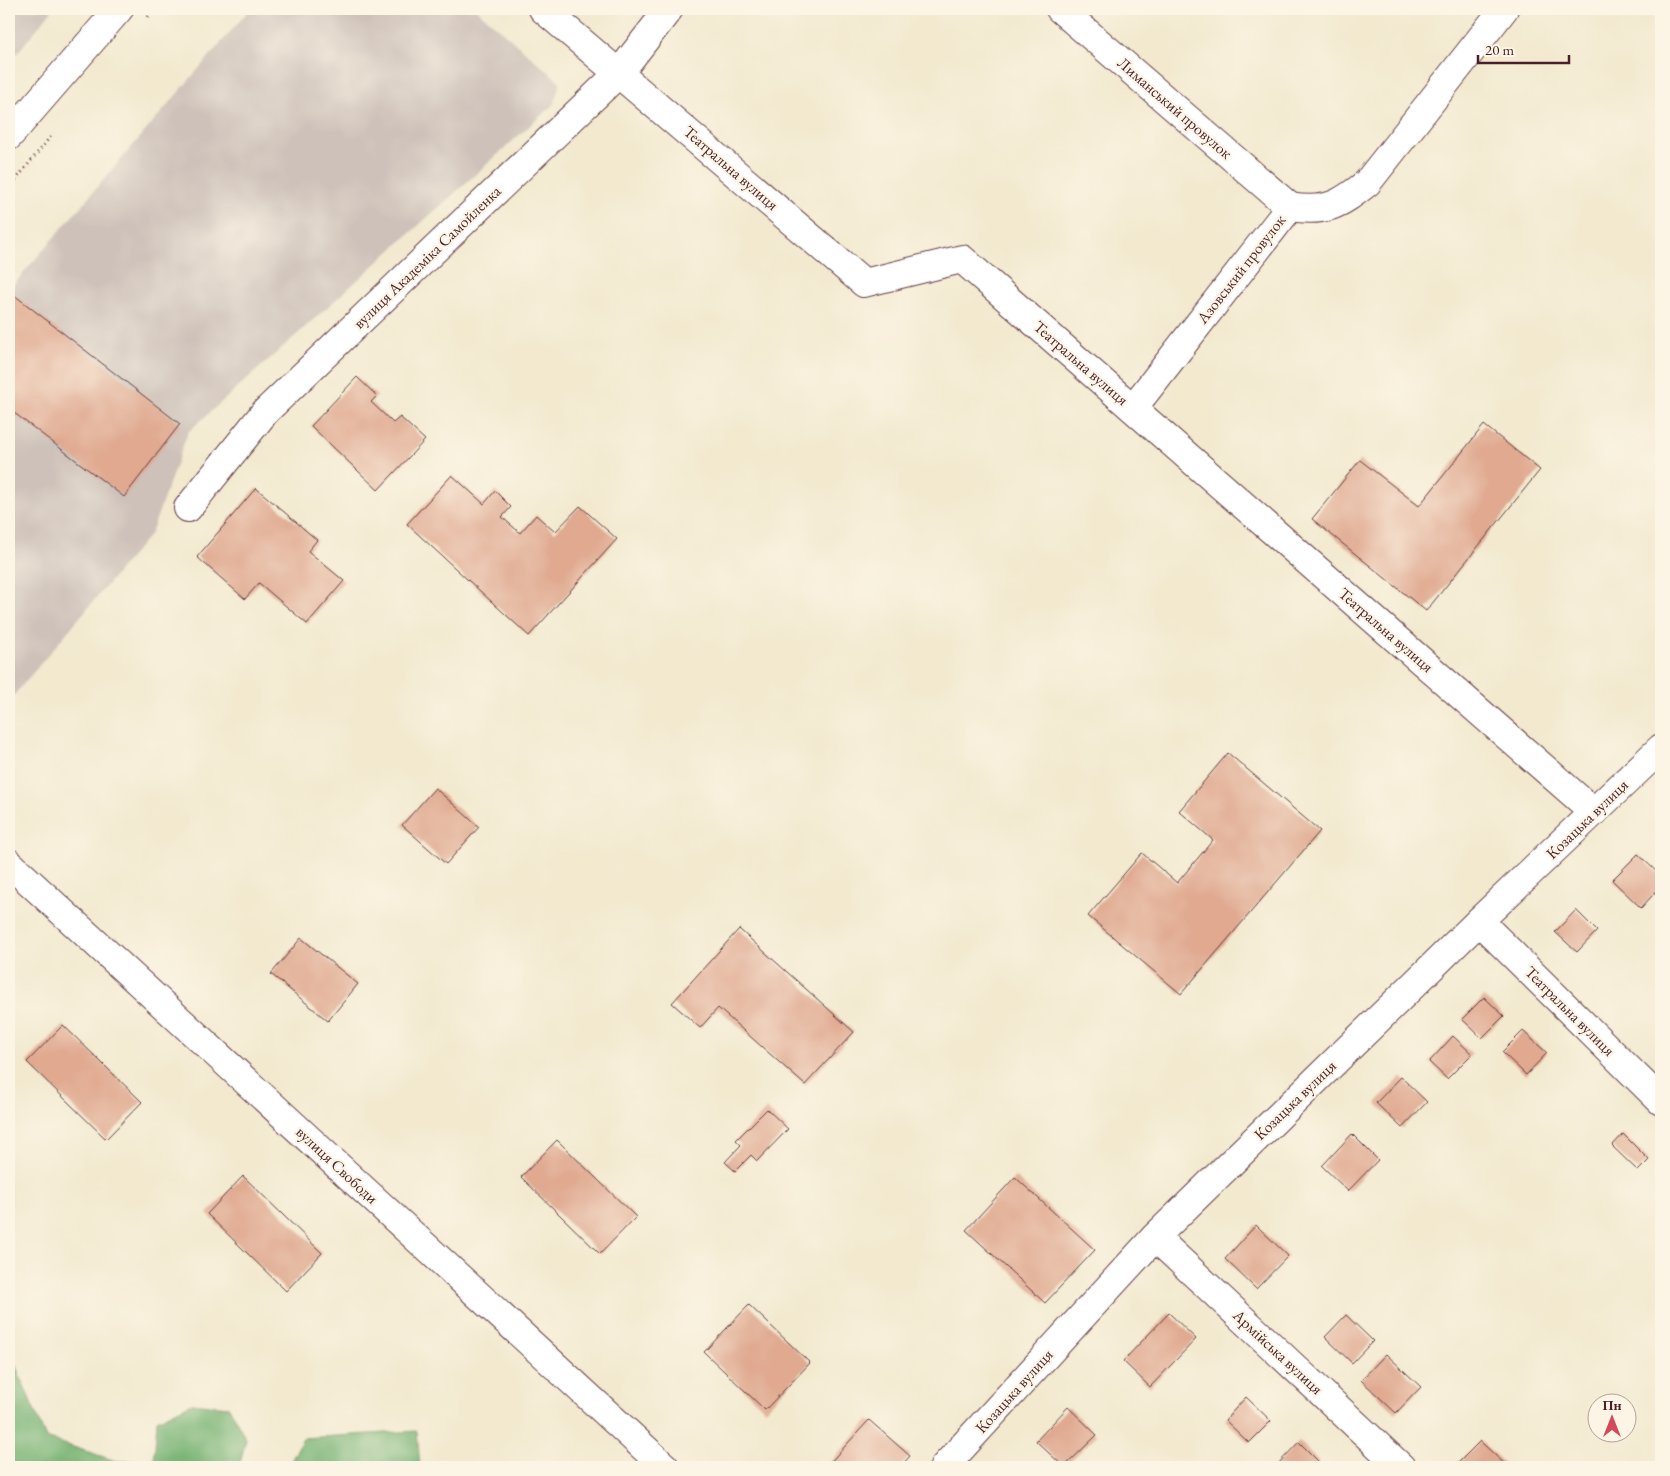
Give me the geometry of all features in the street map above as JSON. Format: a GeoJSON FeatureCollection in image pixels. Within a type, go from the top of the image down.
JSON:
{"type":"FeatureCollection","features":[{"type":"Feature","properties":{"kind":"street"},"geometry":{"type":"LineString","coordinates":[[9,136],[119,9]]}},
{"type":"Feature","properties":{"kind":"street","name":"Театральна вулиця"},"geometry":{"type":"LineString","coordinates":[[543,9],[620,72],[864,283],[962,259],[1594,812]]}},
{"type":"Feature","properties":{"kind":"street","name":"вулиця Академіка Самойленка"},"geometry":{"type":"LineString","coordinates":[[188,508],[265,412],[620,72],[669,9]]}},
{"type":"Feature","properties":{"kind":"street","name":"Лиманський провулок"},"geometry":{"type":"LineString","coordinates":[[1060,9],[1290,207]]}},
{"type":"Feature","properties":{"kind":"street","name":"Азовський провулок"},"geometry":{"type":"LineString","coordinates":[[1133,408],[1290,207],[1309,210],[1342,203],[1367,183],[1504,9]]}},
{"type":"Feature","properties":{"kind":"street","name":"Козацька вулиця"},"geometry":{"type":"LineString","coordinates":[[944,1467],[1155,1237],[1479,921],[1661,748]]}},
{"type":"Feature","properties":{"kind":"street","name":"вулиця Свободи"},"geometry":{"type":"LineString","coordinates":[[9,863],[664,1467]]}},
{"type":"Feature","properties":{"kind":"street","name":"Театральна вулиця"},"geometry":{"type":"LineString","coordinates":[[1479,921],[1661,1101]]}},
{"type":"Feature","properties":{"kind":"street","name":"Армійська вулиця"},"geometry":{"type":"LineString","coordinates":[[1155,1237],[1400,1467]]}},
{"type":"Feature","properties":{"kind":"shaded area"},"geometry":{"type":"Polygon","coordinates":[[[9,9],[53,9],[9,63],[9,9]]]}},
{"type":"Feature","properties":{"kind":"shaded area"},"geometry":{"type":"Polygon","coordinates":[[[250,9],[476,9],[560,82],[554,104],[188,432],[151,533],[9,701],[9,290],[250,9]]]}},
{"type":"Feature","properties":{"kind":"green space"},"geometry":{"type":"Polygon","coordinates":[[[9,1350],[46,1438],[116,1461],[154,1461],[157,1420],[192,1403],[229,1407],[246,1439],[239,1467],[9,1467],[9,1350]]]}},
{"type":"Feature","properties":{"kind":"green space"},"geometry":{"type":"Polygon","coordinates":[[[417,1431],[420,1467],[288,1467],[303,1438],[417,1431]]]}},
{"type":"Feature","properties":{"kind":"building"},"geometry":{"type":"Polygon","coordinates":[[[9,291],[180,424],[124,497],[9,409],[9,291]]]}},
{"type":"Feature","properties":{"kind":"building"},"geometry":{"type":"Polygon","coordinates":[[[357,377],[377,396],[371,402],[393,423],[400,417],[425,440],[378,490],[311,426],[357,377]]]}},
{"type":"Feature","properties":{"kind":"building"},"geometry":{"type":"Polygon","coordinates":[[[1484,425],[1540,470],[1426,611],[1312,519],[1360,460],[1419,506],[1484,425]]]}},
{"type":"Feature","properties":{"kind":"building"},"geometry":{"type":"Polygon","coordinates":[[[452,475],[484,504],[495,491],[511,507],[502,517],[520,533],[536,515],[555,532],[580,506],[617,539],[529,636],[407,524],[452,475]]]}},
{"type":"Feature","properties":{"kind":"building"},"geometry":{"type":"Polygon","coordinates":[[[256,488],[317,540],[308,551],[344,581],[307,624],[259,583],[245,599],[197,557],[256,488]]]}},
{"type":"Feature","properties":{"kind":"building"},"geometry":{"type":"Polygon","coordinates":[[[1228,753],[1320,831],[1181,994],[1088,916],[1142,853],[1177,883],[1213,840],[1179,811],[1228,753]]]}},
{"type":"Feature","properties":{"kind":"building"},"geometry":{"type":"Polygon","coordinates":[[[435,788],[479,827],[446,864],[402,825],[435,788]]]}},
{"type":"Feature","properties":{"kind":"building"},"geometry":{"type":"Polygon","coordinates":[[[1638,854],[1661,876],[1661,886],[1641,908],[1612,880],[1638,854]]]}},
{"type":"Feature","properties":{"kind":"building"},"geometry":{"type":"Polygon","coordinates":[[[1576,910],[1597,931],[1577,952],[1555,932],[1576,910]]]}},
{"type":"Feature","properties":{"kind":"building"},"geometry":{"type":"Polygon","coordinates":[[[739,929],[854,1032],[805,1085],[718,1008],[700,1028],[672,1003],[739,929]]]}},
{"type":"Feature","properties":{"kind":"building"},"geometry":{"type":"Polygon","coordinates":[[[301,938],[358,984],[328,1021],[271,974],[301,938]]]}},
{"type":"Feature","properties":{"kind":"building"},"geometry":{"type":"Polygon","coordinates":[[[1484,997],[1504,1016],[1482,1038],[1462,1019],[1484,997]]]}},
{"type":"Feature","properties":{"kind":"building"},"geometry":{"type":"Polygon","coordinates":[[[63,1025],[142,1102],[106,1139],[27,1062],[63,1025]]]}},
{"type":"Feature","properties":{"kind":"building"},"geometry":{"type":"Polygon","coordinates":[[[1523,1031],[1547,1053],[1526,1075],[1502,1052],[1523,1031]]]}},
{"type":"Feature","properties":{"kind":"building"},"geometry":{"type":"Polygon","coordinates":[[[1453,1036],[1472,1054],[1447,1079],[1429,1062],[1453,1036]]]}},
{"type":"Feature","properties":{"kind":"building"},"geometry":{"type":"Polygon","coordinates":[[[1401,1077],[1427,1102],[1402,1128],[1376,1103],[1401,1077]]]}},
{"type":"Feature","properties":{"kind":"building"},"geometry":{"type":"Polygon","coordinates":[[[767,1109],[788,1129],[757,1161],[751,1155],[735,1171],[725,1162],[741,1145],[736,1140],[767,1109]]]}},
{"type":"Feature","properties":{"kind":"building"},"geometry":{"type":"Polygon","coordinates":[[[1352,1134],[1378,1160],[1348,1191],[1322,1166],[1352,1134]]]}},
{"type":"Feature","properties":{"kind":"building"},"geometry":{"type":"Polygon","coordinates":[[[1623,1134],[1649,1160],[1638,1171],[1612,1146],[1623,1134]]]}},
{"type":"Feature","properties":{"kind":"building"},"geometry":{"type":"Polygon","coordinates":[[[557,1140],[636,1217],[600,1254],[521,1177],[557,1140]]]}},
{"type":"Feature","properties":{"kind":"building"},"geometry":{"type":"Polygon","coordinates":[[[243,1176],[322,1253],[286,1291],[207,1214],[243,1176]]]}},
{"type":"Feature","properties":{"kind":"building"},"geometry":{"type":"Polygon","coordinates":[[[1015,1177],[1095,1250],[1045,1303],[966,1230],[1015,1177]]]}},
{"type":"Feature","properties":{"kind":"building"},"geometry":{"type":"Polygon","coordinates":[[[1256,1225],[1288,1256],[1256,1289],[1225,1259],[1256,1225]]]}},
{"type":"Feature","properties":{"kind":"building"},"geometry":{"type":"Polygon","coordinates":[[[749,1305],[810,1363],[765,1410],[704,1352],[749,1305]]]}},
{"type":"Feature","properties":{"kind":"building"},"geometry":{"type":"Polygon","coordinates":[[[1169,1313],[1196,1339],[1150,1387],[1123,1361],[1169,1313]]]}},
{"type":"Feature","properties":{"kind":"building"},"geometry":{"type":"Polygon","coordinates":[[[1346,1315],[1373,1341],[1352,1363],[1325,1337],[1346,1315]]]}},
{"type":"Feature","properties":{"kind":"building"},"geometry":{"type":"Polygon","coordinates":[[[1386,1354],[1421,1387],[1396,1413],[1361,1380],[1386,1354]]]}},
{"type":"Feature","properties":{"kind":"building"},"geometry":{"type":"Polygon","coordinates":[[[1246,1397],[1271,1421],[1249,1443],[1225,1420],[1246,1397]]]}},
{"type":"Feature","properties":{"kind":"building"},"geometry":{"type":"Polygon","coordinates":[[[1068,1407],[1097,1435],[1064,1467],[1036,1441],[1068,1407]]]}},
{"type":"Feature","properties":{"kind":"building"},"geometry":{"type":"Polygon","coordinates":[[[869,1420],[910,1456],[900,1467],[826,1467],[869,1420]]]}},
{"type":"Feature","properties":{"kind":"building"},"geometry":{"type":"Polygon","coordinates":[[[1480,1441],[1508,1467],[1459,1467],[1456,1465],[1480,1441]]]}},
{"type":"Feature","properties":{"kind":"building"},"geometry":{"type":"Polygon","coordinates":[[[1299,1442],[1319,1462],[1313,1467],[1275,1467],[1299,1442]]]}}]}
